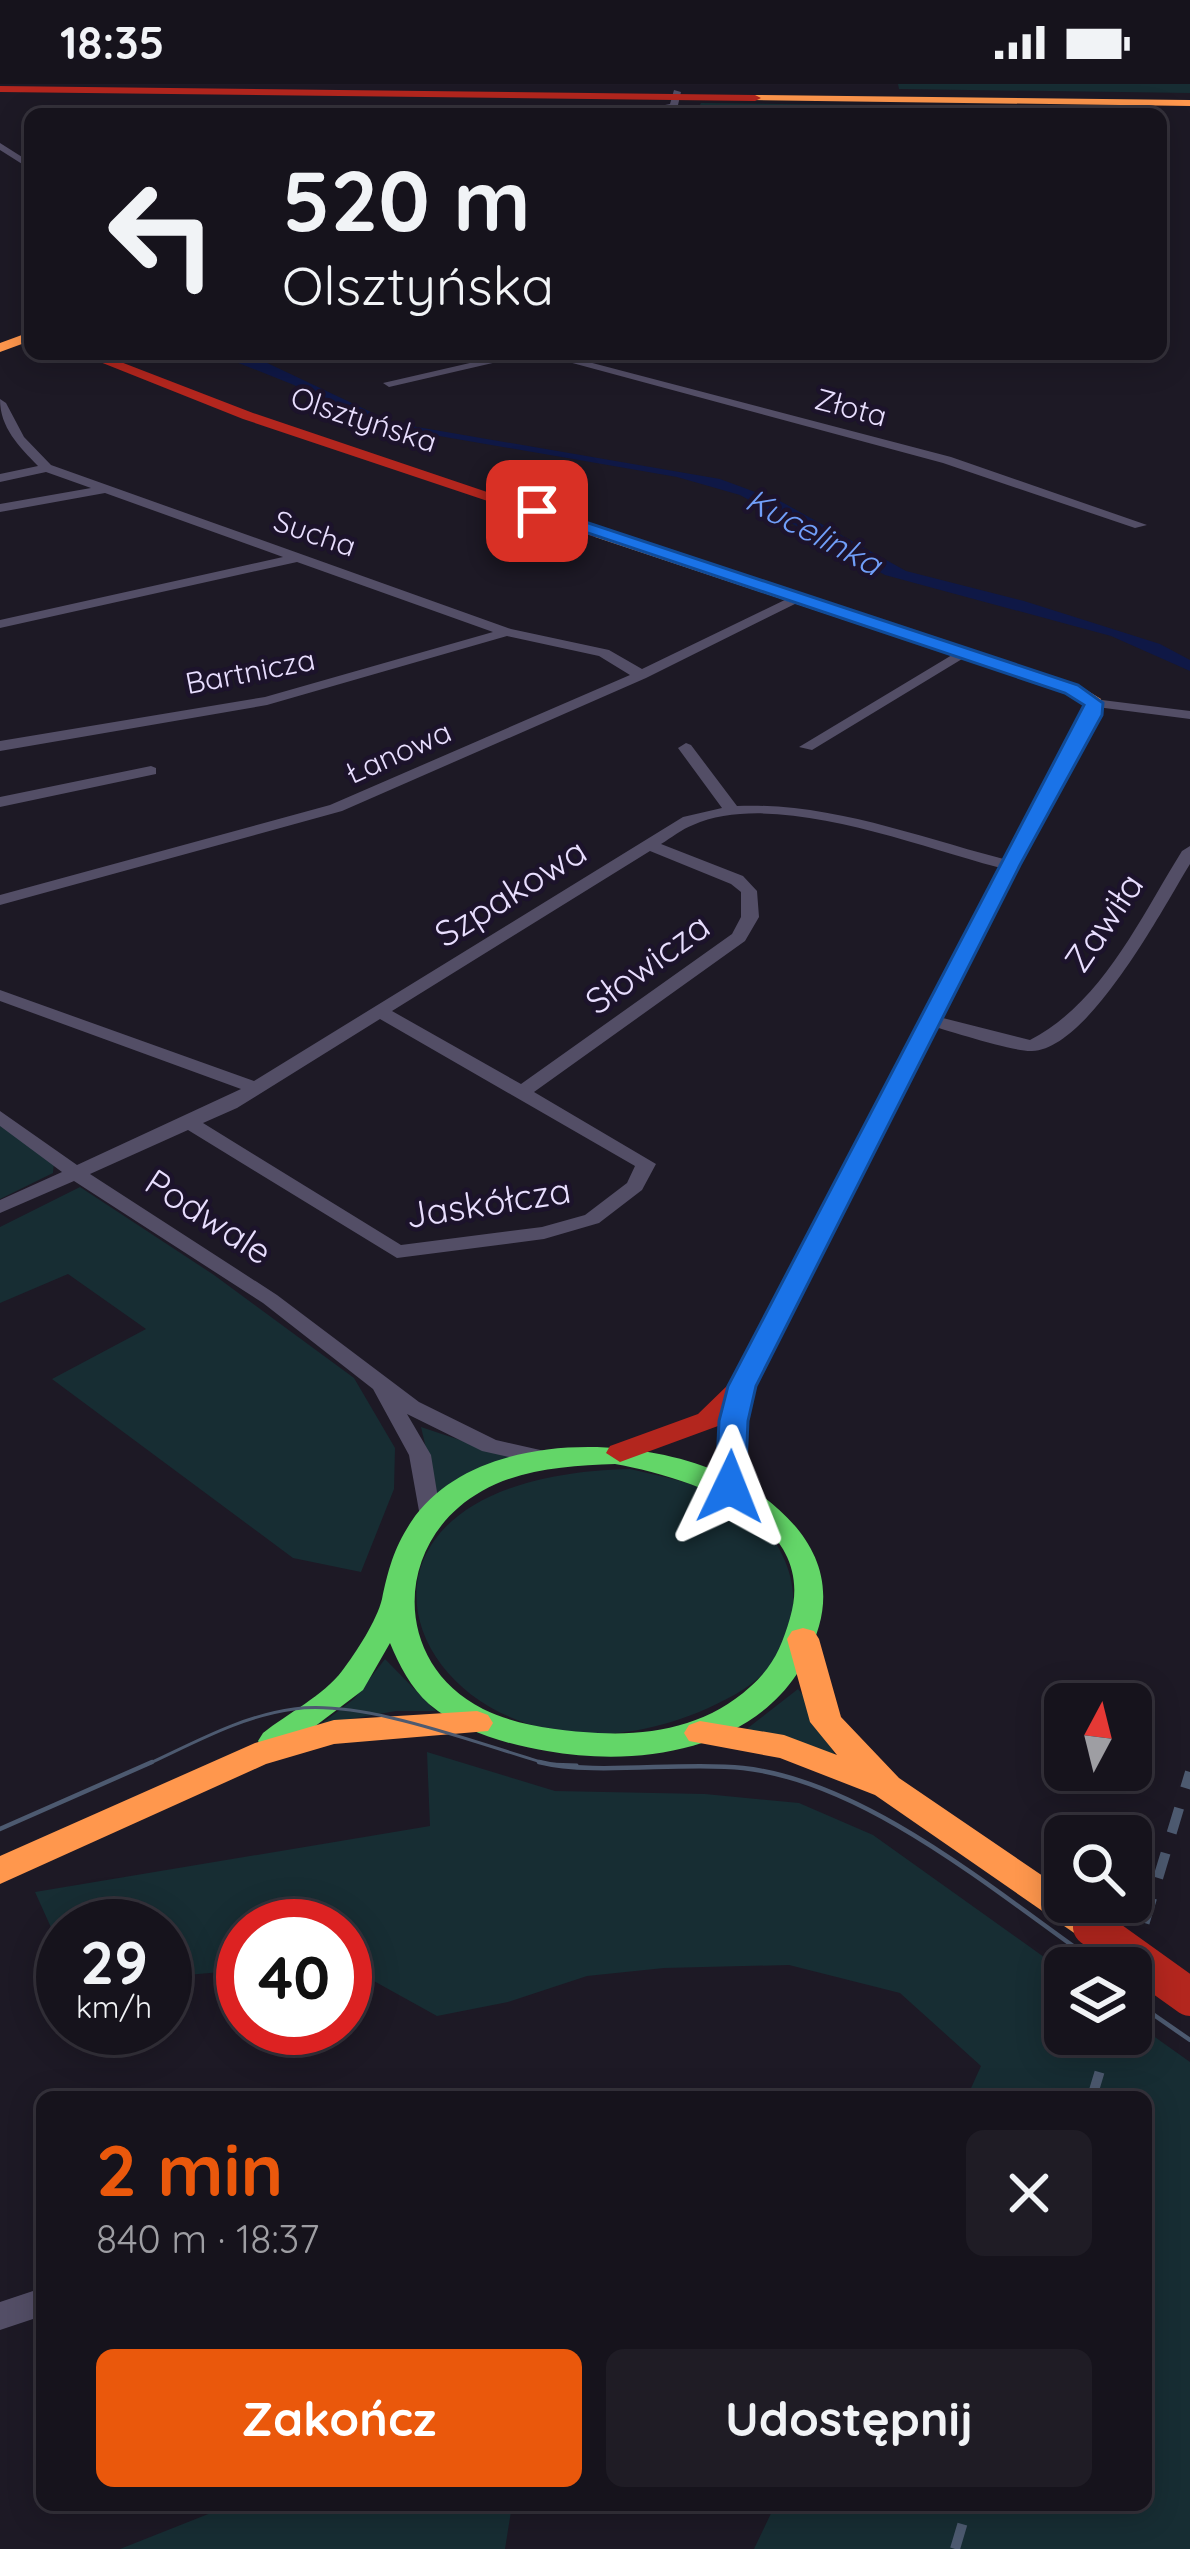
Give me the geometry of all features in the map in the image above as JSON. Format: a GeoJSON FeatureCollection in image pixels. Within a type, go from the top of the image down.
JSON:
{"type":"FeatureCollection","features":[{"type":"Feature","properties":{"kind":"street"},"geometry":{"type":"LineString","coordinates":[[16,84],[1190,100]]}},
{"type":"Feature","properties":{"kind":"street"},"geometry":{"type":"LineString","coordinates":[[0,89],[677,94]]}},
{"type":"Feature","properties":{"kind":"street"},"geometry":{"type":"LineString","coordinates":[[667,108],[677,94]]}},
{"type":"Feature","properties":{"kind":"street","name":"Olsztyńska"},"geometry":{"type":"LineString","coordinates":[[97,360],[231,410],[1071,689],[1094,703]]}},
{"type":"Feature","properties":{"kind":"street"},"geometry":{"type":"LineString","coordinates":[[389,383],[497,360]]}},
{"type":"Feature","properties":{"kind":"street","name":"Złota"},"geometry":{"type":"LineString","coordinates":[[567,360],[947,460],[1139,524]]}},
{"type":"Feature","properties":{"kind":"street"},"geometry":{"type":"LineString","coordinates":[[0,403],[19,439],[47,468]]}},
{"type":"Feature","properties":{"kind":"street"},"geometry":{"type":"LineString","coordinates":[[0,478],[47,468]]}},
{"type":"Feature","properties":{"kind":"street","name":"Sucha"},"geometry":{"type":"LineString","coordinates":[[47,468],[507,632],[604,653],[640,675]]}},
{"type":"Feature","properties":{"kind":"street"},"geometry":{"type":"LineString","coordinates":[[0,508],[108,489]]}},
{"type":"Feature","properties":{"kind":"street"},"geometry":{"type":"LineString","coordinates":[[0,624],[300,556]]}},
{"type":"Feature","properties":{"kind":"street","name":"Łanowa"},"geometry":{"type":"LineString","coordinates":[[0,900],[336,808],[640,675],[798,599]]}},
{"type":"Feature","properties":{"kind":"street","name":"Bartnicza"},"geometry":{"type":"LineString","coordinates":[[0,746],[267,700],[507,632]]}},
{"type":"Feature","properties":{"kind":"street"},"geometry":{"type":"LineString","coordinates":[[807,747],[962,653]]}},
{"type":"Feature","properties":{"kind":"street"},"geometry":{"type":"LineString","coordinates":[[730,1487],[733,1421],[742,1386],[1009,865],[1092,715],[1094,703],[1190,715]]}},
{"type":"Feature","properties":{"kind":"street"},"geometry":{"type":"LineString","coordinates":[[686,748],[730,808]]}},
{"type":"Feature","properties":{"kind":"street"},"geometry":{"type":"LineString","coordinates":[[0,802],[151,771]]}},
{"type":"Feature","properties":{"kind":"street","name":"Szpakowa"},"geometry":{"type":"LineString","coordinates":[[0,1207],[256,1088],[689,820],[730,808],[799,810],[1009,865]]}},
{"type":"Feature","properties":{"kind":"street","name":"Słowicza"},"geometry":{"type":"LineString","coordinates":[[520,1093],[739,938],[751,917],[749,891],[737,880],[649,844]]}},
{"type":"Feature","properties":{"kind":"street","name":"Zawiła"},"geometry":{"type":"LineString","coordinates":[[932,1020],[1032,1046],[1047,1041],[1104,988],[1190,851]]}},
{"type":"Feature","properties":{"kind":"street"},"geometry":{"type":"LineString","coordinates":[[0,995],[256,1088]]}},
{"type":"Feature","properties":{"kind":"street","name":"Jaskółcza"},"geometry":{"type":"LineString","coordinates":[[188,1122],[397,1252],[544,1233],[592,1220],[635,1186],[646,1164],[379,1011]]}},
{"type":"Feature","properties":{"kind":"street","name":"Podwale"},"geometry":{"type":"LineString","coordinates":[[0,1117],[74,1172],[270,1299],[411,1407],[490,1446],[550,1459]]}},
{"type":"Feature","properties":{"kind":"street","name":"Podwale"},"geometry":{"type":"LineString","coordinates":[[376,1380],[420,1456],[429,1517]]}},
{"type":"Feature","properties":{"kind":"street"},"geometry":{"type":"LineString","coordinates":[[615,1455],[709,1420],[742,1386]]}},
{"type":"Feature","properties":{"kind":"street"},"geometry":{"type":"LineString","coordinates":[[0,1871],[255,1755],[334,1732],[477,1723],[601,1748],[652,1744],[700,1733],[756,1702],[782,1676],[803,1639],[813,1596],[806,1565],[779,1521],[730,1487],[694,1470],[615,1455],[550,1459],[510,1469],[459,1492],[429,1517],[400,1564],[393,1609],[400,1644],[417,1672],[442,1698],[477,1723]]}},
{"type":"Feature","properties":{"kind":"street"},"geometry":{"type":"LineString","coordinates":[[255,1755],[352,1682],[393,1609]]}},
{"type":"Feature","properties":{"kind":"street"},"geometry":{"type":"LineString","coordinates":[[803,1639],[826,1722],[887,1787],[1190,1997]]}},
{"type":"Feature","properties":{"kind":"street"},"geometry":{"type":"LineString","coordinates":[[700,1733],[784,1747],[887,1787]]}},
{"type":"Feature","properties":{"kind":"street"},"geometry":{"type":"LineString","coordinates":[[0,2316],[36,2304]]}},
{"type":"Feature","properties":{"kind":"green space"},"geometry":{"type":"Polygon","coordinates":[[[898,84],[1190,84],[1190,93],[899,89],[898,84]]]}},
{"type":"Feature","properties":{"kind":"green space"},"geometry":{"type":"Polygon","coordinates":[[[701,103],[952,108],[698,108],[701,103]]]}},
{"type":"Feature","properties":{"kind":"green space"},"geometry":{"type":"Polygon","coordinates":[[[0,1124],[54,1161],[53,1173],[0,1199],[0,1124]]]}},
{"type":"Feature","properties":{"kind":"green space"},"geometry":{"type":"Polygon","coordinates":[[[80,1187],[214,1275],[354,1378],[395,1448],[394,1489],[361,1572],[293,1558],[52,1379],[146,1329],[68,1274],[0,1303],[0,1227],[80,1187]]]}},
{"type":"Feature","properties":{"kind":"green space"},"geometry":{"type":"Polygon","coordinates":[[[421,1427],[514,1458],[478,1470],[437,1495],[421,1427]]]}},
{"type":"Feature","properties":{"kind":"green space"},"geometry":{"type":"Polygon","coordinates":[[[630,1469],[725,1498],[753,1517],[774,1540],[787,1566],[793,1594],[791,1622],[781,1649],[763,1674],[736,1694],[633,1731],[543,1728],[473,1696],[429,1645],[417,1587],[442,1531],[511,1488],[630,1469]]]}},
{"type":"Feature","properties":{"kind":"green space"},"geometry":{"type":"Polygon","coordinates":[[[385,1659],[436,1711],[396,1711],[321,1724],[354,1699],[385,1659]]]}},
{"type":"Feature","properties":{"kind":"green space"},"geometry":{"type":"Polygon","coordinates":[[[798,1689],[803,1695],[835,1755],[744,1731],[798,1689]]]}},
{"type":"Feature","properties":{"kind":"green space"},"geometry":{"type":"Polygon","coordinates":[[[427,1752],[555,1791],[705,1794],[799,1803],[873,1835],[1044,1957],[1044,2055],[1152,2055],[1152,2035],[1190,2062],[1190,2549],[754,2549],[772,2511],[1152,2511],[1152,2091],[970,2091],[981,2066],[900,1993],[789,1965],[664,1968],[587,1976],[508,2002],[437,2016],[372,1980],[372,1899],[216,1899],[216,1972],[192,1975],[192,1899],[38,1899],[35,1892],[430,1826],[427,1752]]]}},
{"type":"Feature","properties":{"kind":"green space"},"geometry":{"type":"Polygon","coordinates":[[[216,2511],[511,2511],[505,2549],[120,2549],[216,2511]]]}},
{"type":"Feature","properties":{"kind":"water","name":"Kucelinka"},"geometry":{"type":"Polygon","coordinates":[[[231,360],[263,361],[394,423],[720,479],[780,501],[906,571],[1024,601],[1160,644],[1190,660],[1190,671],[1111,636],[885,575],[740,495],[677,477],[364,423],[294,385],[231,360]]]}},
{"type":"Feature","properties":{"kind":"tram line"},"geometry":{"type":"LineString","coordinates":[[146,1765],[255,1718],[322,1708],[421,1725],[545,1763]]}},
{"type":"Feature","properties":{"kind":"tram line"},"geometry":{"type":"LineString","coordinates":[[0,1829],[152,1762]]}},
{"type":"Feature","properties":{"kind":"tram line"},"geometry":{"type":"LineString","coordinates":[[539,1762],[545,1763]]}},
{"type":"Feature","properties":{"kind":"tram line"},"geometry":{"type":"LineString","coordinates":[[545,1763],[550,1764]]}},
{"type":"Feature","properties":{"kind":"tram line"},"geometry":{"type":"LineString","coordinates":[[545,1763],[550,1764]]}},
{"type":"Feature","properties":{"kind":"tram line"},"geometry":{"type":"LineString","coordinates":[[550,1764],[577,1765]]}},
{"type":"Feature","properties":{"kind":"tram line"},"geometry":{"type":"LineString","coordinates":[[550,1764],[719,1766],[790,1778],[885,1819],[978,1877],[1075,1947]]}},
{"type":"Feature","properties":{"kind":"tram line"},"geometry":{"type":"LineString","coordinates":[[1152,2014],[1190,2040]]}},
{"type":"Feature","properties":{"kind":"railway"},"geometry":{"type":"LineString","coordinates":[[1137,1947],[1190,1772]]}},
{"type":"Feature","properties":{"kind":"railway"},"geometry":{"type":"LineString","coordinates":[[1094,2091],[1105,2055]]}},
{"type":"Feature","properties":{"kind":"railway"},"geometry":{"type":"LineString","coordinates":[[955,2549],[966,2511]]}},
{"type":"Feature","properties":{"kind":"traffic: fast"},"geometry":{"type":"LineString","coordinates":[[730,1487],[733,1422],[742,1386],[1018,849]]}},
{"type":"Feature","properties":{"kind":"traffic: fast"},"geometry":{"type":"LineString","coordinates":[[615,1455],[693,1473],[731,1489],[764,1510],[790,1537],[806,1568],[809,1606],[788,1665],[767,1691],[739,1713],[671,1741],[580,1744],[513,1732],[471,1717],[438,1694],[414,1665],[400,1631],[397,1596],[405,1559],[425,1525],[475,1482],[533,1463],[615,1455]]}},
{"type":"Feature","properties":{"kind":"traffic: fast"},"geometry":{"type":"LineString","coordinates":[[274,1741],[352,1682],[393,1609]]}},
{"type":"Feature","properties":{"kind":"traffic: slow"},"geometry":{"type":"LineString","coordinates":[[755,98],[1190,103]]}},
{"type":"Feature","properties":{"kind":"traffic: slow"},"geometry":{"type":"LineString","coordinates":[[0,348],[24,338]]}},
{"type":"Feature","properties":{"kind":"traffic: slow"},"geometry":{"type":"LineString","coordinates":[[601,533],[1071,689],[1094,703],[1092,715],[1018,849]]}},
{"type":"Feature","properties":{"kind":"traffic: slow"},"geometry":{"type":"LineString","coordinates":[[803,1639],[826,1722],[887,1787],[1092,1927]]}},
{"type":"Feature","properties":{"kind":"traffic: slow"},"geometry":{"type":"LineString","coordinates":[[0,1871],[255,1755],[334,1732],[477,1723]]}},
{"type":"Feature","properties":{"kind":"traffic: slow"},"geometry":{"type":"LineString","coordinates":[[700,1733],[784,1747],[876,1783]]}},
{"type":"Feature","properties":{"kind":"traffic: jam"},"geometry":{"type":"LineString","coordinates":[[0,89],[755,98]]}},
{"type":"Feature","properties":{"kind":"traffic: jam"},"geometry":{"type":"LineString","coordinates":[[103,360],[248,416],[601,533]]}},
{"type":"Feature","properties":{"kind":"traffic: jam"},"geometry":{"type":"LineString","coordinates":[[620,1453],[708,1420],[740,1389]]}},
{"type":"Feature","properties":{"kind":"traffic: jam"},"geometry":{"type":"LineString","coordinates":[[1092,1927],[1190,1997]]}},
{"type":"Feature","properties":{"kind":"route"},"geometry":{"type":"LineString","coordinates":[[537,511],[1071,689],[1094,703],[1092,715],[1009,865],[742,1386],[733,1421],[730,1487]]}}]}
